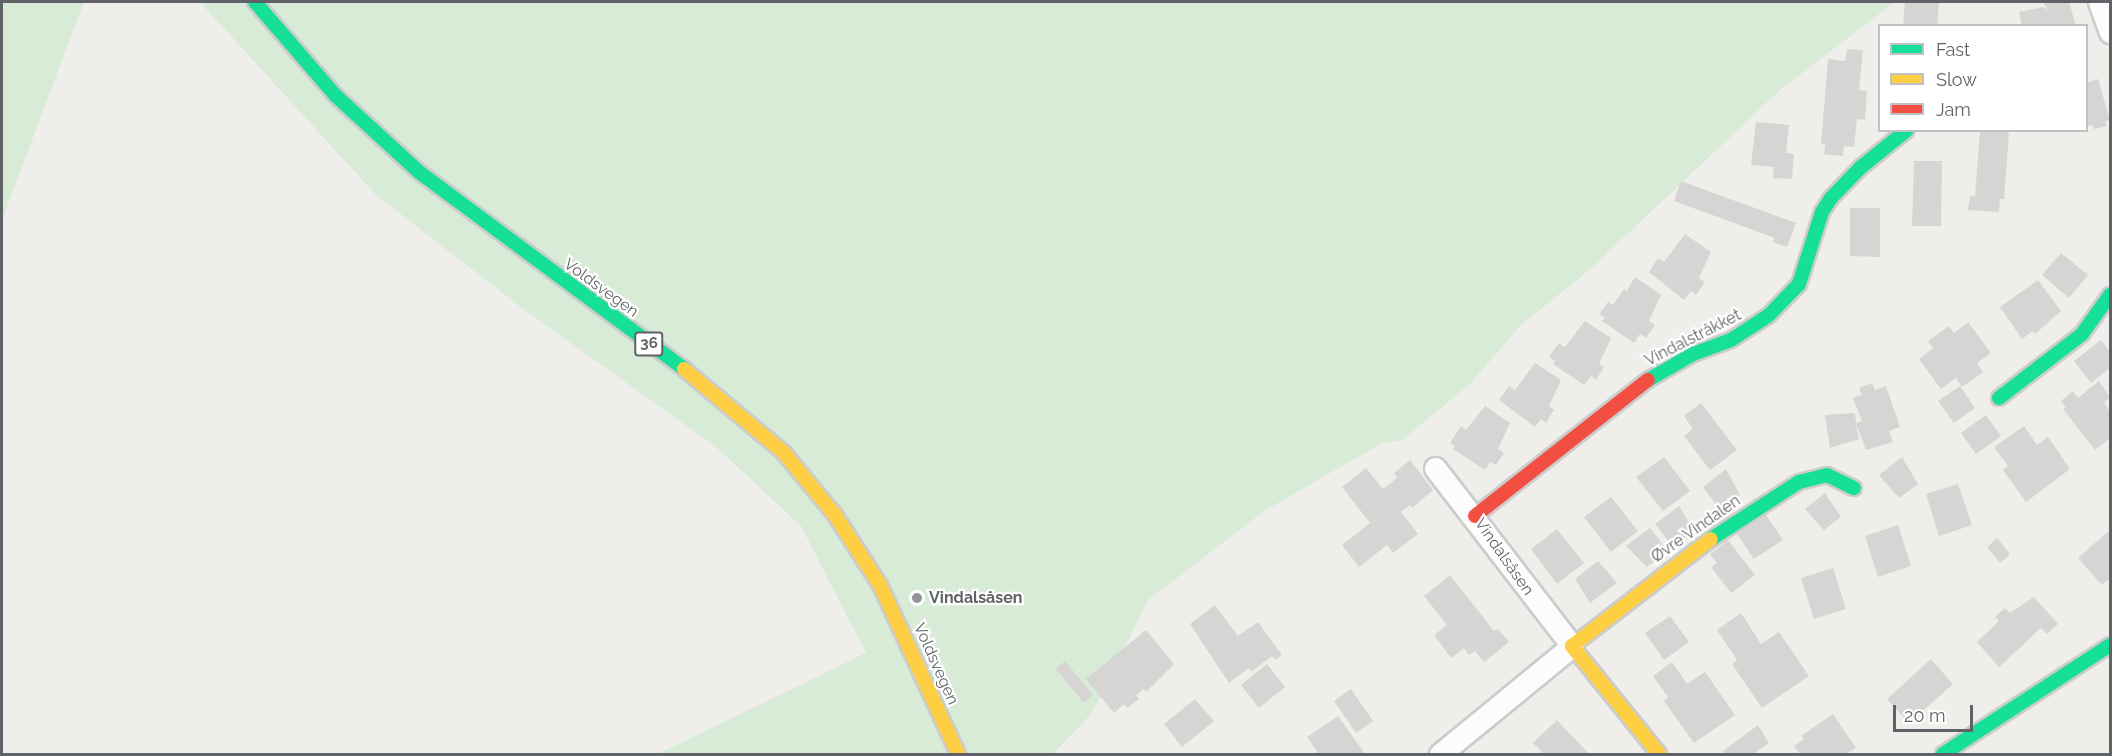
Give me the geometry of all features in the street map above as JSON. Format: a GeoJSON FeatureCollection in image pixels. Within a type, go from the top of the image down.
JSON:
{"type":"FeatureCollection","features":[{"type":"Feature","properties":{"kind":"main road","name":"Voldsvegen"},"geometry":{"type":"LineString","coordinates":[[255,2],[335,95],[420,172],[720,396],[783,453],[836,515],[880,585],[958,754]]}},
{"type":"Feature","properties":{"kind":"main road","name":"Vindalstråkket"},"geometry":{"type":"LineString","coordinates":[[1475,516],[1648,379],[1693,354],[1731,340],[1769,315],[1799,284],[1822,212],[1831,198],[1860,168],[1905,132]]}},
{"type":"Feature","properties":{"kind":"main road"},"geometry":{"type":"LineString","coordinates":[[2000,398],[2082,334],[2110,295]]}},
{"type":"Feature","properties":{"kind":"main road","name":"Øvre Vindalen"},"geometry":{"type":"LineString","coordinates":[[1572,646],[1670,567],[1770,498],[1799,482],[1827,475],[1854,488]]}},
{"type":"Feature","properties":{"kind":"main road"},"geometry":{"type":"LineString","coordinates":[[1943,754],[2110,645]]}},
{"type":"Feature","properties":{"kind":"main road","name":"Vindalsåsen"},"geometry":{"type":"LineString","coordinates":[[1572,646],[1659,754]]}},
{"type":"Feature","properties":{"kind":"street"},"geometry":{"type":"LineString","coordinates":[[2099,2],[2110,32]]}},
{"type":"Feature","properties":{"kind":"street","name":"Vindalsåsen"},"geometry":{"type":"LineString","coordinates":[[1435,468],[1475,516],[1572,646]]}},
{"type":"Feature","properties":{"kind":"street"},"geometry":{"type":"LineString","coordinates":[[1440,754],[1572,646]]}},
{"type":"Feature","properties":{"kind":"green space"},"geometry":{"type":"Polygon","coordinates":[[[2,2],[84,2],[2,220],[2,2]]]}},
{"type":"Feature","properties":{"kind":"green space"},"geometry":{"type":"Polygon","coordinates":[[[200,2],[1895,2],[1781,89],[1588,271],[1521,325],[1469,385],[1402,440],[1380,444],[1266,510],[1149,599],[1092,713],[1053,754],[658,754],[866,653],[801,526],[716,447],[522,308],[376,195],[200,2]]]}},
{"type":"Feature","properties":{"kind":"building"},"geometry":{"type":"Polygon","coordinates":[[[1905,2],[1939,3],[1937,24],[1903,24],[1905,2]]]}},
{"type":"Feature","properties":{"kind":"building"},"geometry":{"type":"Polygon","coordinates":[[[2044,2],[2069,2],[2075,24],[2022,24],[2019,12],[2044,7],[2048,13],[2044,2]]]}},
{"type":"Feature","properties":{"kind":"building"},"geometry":{"type":"Polygon","coordinates":[[[1847,49],[1863,50],[1859,90],[1867,91],[1865,120],[1857,119],[1854,147],[1844,146],[1843,156],[1824,154],[1825,144],[1821,144],[1828,59],[1845,61],[1847,49]]]}},
{"type":"Feature","properties":{"kind":"building"},"geometry":{"type":"Polygon","coordinates":[[[2098,79],[2110,120],[2105,121],[2107,126],[2094,129],[2092,125],[2088,126],[2088,82],[2098,79]]]}},
{"type":"Feature","properties":{"kind":"building"},"geometry":{"type":"Polygon","coordinates":[[[1756,122],[1789,125],[1786,153],[1794,154],[1792,179],[1773,178],[1774,167],[1751,165],[1756,122]]]}},
{"type":"Feature","properties":{"kind":"building"},"geometry":{"type":"Polygon","coordinates":[[[1980,132],[2007,132],[2009,134],[2004,199],[2000,199],[1999,212],[1968,210],[1970,196],[1975,196],[1980,132]]]}},
{"type":"Feature","properties":{"kind":"building"},"geometry":{"type":"Polygon","coordinates":[[[1914,161],[1942,161],[1941,226],[1912,226],[1914,161]]]}},
{"type":"Feature","properties":{"kind":"building"},"geometry":{"type":"Polygon","coordinates":[[[1681,181],[1796,223],[1787,247],[1773,242],[1775,238],[1674,201],[1681,181]]]}},
{"type":"Feature","properties":{"kind":"building"},"geometry":{"type":"Polygon","coordinates":[[[1850,208],[1880,208],[1880,257],[1850,256],[1850,208]]]}},
{"type":"Feature","properties":{"kind":"building"},"geometry":{"type":"Polygon","coordinates":[[[1685,234],[1711,252],[1699,278],[1705,282],[1696,295],[1691,291],[1684,300],[1649,272],[1658,258],[1664,262],[1685,234]]]}},
{"type":"Feature","properties":{"kind":"building"},"geometry":{"type":"Polygon","coordinates":[[[2061,253],[2088,275],[2069,298],[2042,275],[2061,253]]]}},
{"type":"Feature","properties":{"kind":"building"},"geometry":{"type":"Polygon","coordinates":[[[1635,277],[1661,295],[1649,321],[1655,325],[1646,338],[1640,334],[1634,343],[1602,321],[1605,318],[1599,314],[1608,302],[1613,305],[1624,289],[1631,294],[1627,290],[1635,277]]]}},
{"type":"Feature","properties":{"kind":"building"},"geometry":{"type":"Polygon","coordinates":[[[2038,280],[2061,311],[2035,334],[2033,331],[2022,339],[2000,307],[2038,280]]]}},
{"type":"Feature","properties":{"kind":"building"},"geometry":{"type":"Polygon","coordinates":[[[1585,321],[1611,338],[1599,364],[1604,367],[1596,380],[1591,376],[1584,385],[1553,364],[1555,361],[1549,357],[1559,343],[1565,347],[1585,321]]]}},
{"type":"Feature","properties":{"kind":"building"},"geometry":{"type":"Polygon","coordinates":[[[1968,322],[1991,353],[1977,363],[1983,372],[1962,387],[1956,378],[1941,389],[1919,359],[1933,348],[1928,341],[1949,326],[1954,333],[1968,322]]]}},
{"type":"Feature","properties":{"kind":"building"},"geometry":{"type":"Polygon","coordinates":[[[2101,340],[2110,352],[2110,368],[2091,383],[2074,361],[2101,340]]]}},
{"type":"Feature","properties":{"kind":"building"},"geometry":{"type":"Polygon","coordinates":[[[1535,363],[1561,380],[1549,406],[1554,410],[1546,423],[1541,419],[1535,427],[1499,400],[1509,386],[1515,390],[1535,363]]]}},
{"type":"Feature","properties":{"kind":"building"},"geometry":{"type":"Polygon","coordinates":[[[2099,381],[2110,397],[2104,403],[2110,412],[2110,438],[2095,450],[2063,409],[2066,407],[2061,401],[2073,391],[2078,398],[2099,381]]]}},
{"type":"Feature","properties":{"kind":"building"},"geometry":{"type":"Polygon","coordinates":[[[1872,383],[1875,390],[1886,386],[1900,427],[1889,431],[1893,442],[1866,450],[1856,423],[1862,421],[1853,398],[1862,395],[1859,388],[1872,383]]]}},
{"type":"Feature","properties":{"kind":"building"},"geometry":{"type":"Polygon","coordinates":[[[1960,386],[1975,408],[1954,423],[1938,401],[1960,386]]]}},
{"type":"Feature","properties":{"kind":"building"},"geometry":{"type":"Polygon","coordinates":[[[1701,403],[1737,450],[1710,470],[1684,436],[1693,429],[1684,416],[1701,403]]]}},
{"type":"Feature","properties":{"kind":"building"},"geometry":{"type":"Polygon","coordinates":[[[1485,406],[1510,423],[1498,449],[1504,453],[1496,465],[1490,462],[1485,470],[1453,449],[1455,446],[1450,443],[1461,426],[1466,430],[1485,406]]]}},
{"type":"Feature","properties":{"kind":"building"},"geometry":{"type":"Polygon","coordinates":[[[1855,413],[1859,439],[1830,448],[1825,415],[1855,413]]]}},
{"type":"Feature","properties":{"kind":"building"},"geometry":{"type":"Polygon","coordinates":[[[1986,415],[2001,436],[1976,454],[1961,433],[1986,415]]]}},
{"type":"Feature","properties":{"kind":"building"},"geometry":{"type":"Polygon","coordinates":[[[2024,426],[2037,445],[2048,437],[2070,469],[2026,502],[2003,470],[2008,466],[1994,447],[2024,426]]]}},
{"type":"Feature","properties":{"kind":"building"},"geometry":{"type":"Polygon","coordinates":[[[1664,457],[1690,491],[1663,511],[1636,477],[1664,457]]]}},
{"type":"Feature","properties":{"kind":"building"},"geometry":{"type":"Polygon","coordinates":[[[1902,457],[1918,484],[1899,498],[1879,475],[1902,457]]]}},
{"type":"Feature","properties":{"kind":"building"},"geometry":{"type":"Polygon","coordinates":[[[1410,460],[1433,490],[1412,508],[1410,505],[1401,512],[1418,534],[1393,553],[1387,545],[1359,567],[1342,545],[1370,523],[1342,487],[1366,468],[1383,489],[1397,478],[1394,473],[1410,460]]]}},
{"type":"Feature","properties":{"kind":"building"},"geometry":{"type":"Polygon","coordinates":[[[1726,469],[1740,495],[1720,510],[1703,487],[1726,469]]]}},
{"type":"Feature","properties":{"kind":"building"},"geometry":{"type":"Polygon","coordinates":[[[1958,484],[1972,525],[1939,536],[1926,494],[1958,484]]]}},
{"type":"Feature","properties":{"kind":"building"},"geometry":{"type":"Polygon","coordinates":[[[1825,493],[1841,517],[1824,530],[1805,509],[1825,493]]]}},
{"type":"Feature","properties":{"kind":"building"},"geometry":{"type":"Polygon","coordinates":[[[1611,497],[1638,531],[1611,552],[1584,517],[1611,497]]]}},
{"type":"Feature","properties":{"kind":"building"},"geometry":{"type":"Polygon","coordinates":[[[1679,506],[1694,531],[1673,547],[1655,524],[1679,506]]]}},
{"type":"Feature","properties":{"kind":"building"},"geometry":{"type":"Polygon","coordinates":[[[1766,515],[1783,540],[1754,559],[1737,534],[1766,515]]]}},
{"type":"Feature","properties":{"kind":"building"},"geometry":{"type":"Polygon","coordinates":[[[1898,525],[1911,566],[1878,577],[1865,536],[1898,525]]]}},
{"type":"Feature","properties":{"kind":"building"},"geometry":{"type":"Polygon","coordinates":[[[1650,528],[1668,551],[1647,567],[1626,546],[1650,528]]]}},
{"type":"Feature","properties":{"kind":"building"},"geometry":{"type":"Polygon","coordinates":[[[1557,529],[1584,563],[1557,584],[1531,549],[1557,529]]]}},
{"type":"Feature","properties":{"kind":"building"},"geometry":{"type":"Polygon","coordinates":[[[2110,530],[2110,578],[2102,585],[2078,558],[2110,530]]]}},
{"type":"Feature","properties":{"kind":"building"},"geometry":{"type":"Polygon","coordinates":[[[1997,538],[2010,554],[2000,563],[1987,547],[1997,538]]]}},
{"type":"Feature","properties":{"kind":"building"},"geometry":{"type":"Polygon","coordinates":[[[1728,540],[1755,575],[1731,593],[1711,567],[1717,563],[1710,554],[1728,540]]]}},
{"type":"Feature","properties":{"kind":"building"},"geometry":{"type":"Polygon","coordinates":[[[1598,561],[1617,583],[1590,603],[1575,579],[1598,561]]]}},
{"type":"Feature","properties":{"kind":"building"},"geometry":{"type":"Polygon","coordinates":[[[1833,568],[1846,609],[1814,619],[1801,578],[1833,568]]]}},
{"type":"Feature","properties":{"kind":"building"},"geometry":{"type":"Polygon","coordinates":[[[1450,575],[1494,631],[1498,629],[1509,642],[1484,662],[1475,651],[1469,655],[1464,648],[1451,658],[1434,635],[1447,625],[1424,596],[1450,575]]]}},
{"type":"Feature","properties":{"kind":"building"},"geometry":{"type":"Polygon","coordinates":[[[2034,597],[2058,624],[2047,634],[2041,628],[1999,667],[1977,642],[1999,621],[1995,617],[2005,608],[2010,613],[2034,597]]]}},
{"type":"Feature","properties":{"kind":"building"},"geometry":{"type":"Polygon","coordinates":[[[1215,605],[1238,636],[1258,622],[1282,655],[1275,660],[1272,656],[1251,672],[1249,668],[1229,683],[1190,624],[1215,605]]]}},
{"type":"Feature","properties":{"kind":"building"},"geometry":{"type":"Polygon","coordinates":[[[1741,613],[1761,644],[1779,632],[1809,676],[1762,708],[1732,664],[1737,660],[1717,630],[1741,613]]]}},
{"type":"Feature","properties":{"kind":"building"},"geometry":{"type":"Polygon","coordinates":[[[1670,616],[1689,642],[1664,660],[1645,633],[1670,616]]]}},
{"type":"Feature","properties":{"kind":"building"},"geometry":{"type":"Polygon","coordinates":[[[1146,630],[1174,664],[1146,692],[1143,689],[1136,695],[1139,699],[1127,708],[1124,704],[1114,713],[1086,679],[1146,630]]]}},
{"type":"Feature","properties":{"kind":"building"},"geometry":{"type":"Polygon","coordinates":[[[1931,659],[1953,684],[1909,723],[1887,699],[1931,659]]]}},
{"type":"Feature","properties":{"kind":"building"},"geometry":{"type":"Polygon","coordinates":[[[1065,661],[1093,695],[1084,703],[1056,669],[1065,661]]]}},
{"type":"Feature","properties":{"kind":"building"},"geometry":{"type":"Polygon","coordinates":[[[1672,662],[1687,684],[1705,672],[1735,715],[1694,743],[1664,701],[1668,697],[1653,676],[1672,662]]]}},
{"type":"Feature","properties":{"kind":"building"},"geometry":{"type":"Polygon","coordinates":[[[1267,664],[1285,687],[1259,708],[1241,685],[1267,664]]]}},
{"type":"Feature","properties":{"kind":"building"},"geometry":{"type":"Polygon","coordinates":[[[1351,689],[1373,721],[1356,733],[1334,701],[1351,689]]]}},
{"type":"Feature","properties":{"kind":"building"},"geometry":{"type":"Polygon","coordinates":[[[1195,699],[1214,721],[1182,747],[1164,724],[1195,699]]]}},
{"type":"Feature","properties":{"kind":"building"},"geometry":{"type":"Polygon","coordinates":[[[1833,714],[1856,748],[1846,754],[1800,754],[1794,746],[1804,739],[1801,736],[1833,714]]]}},
{"type":"Feature","properties":{"kind":"building"},"geometry":{"type":"Polygon","coordinates":[[[1338,716],[1365,754],[1319,754],[1307,737],[1338,716]]]}},
{"type":"Feature","properties":{"kind":"building"},"geometry":{"type":"Polygon","coordinates":[[[1557,720],[1589,754],[1544,754],[1533,743],[1557,720]]]}},
{"type":"Feature","properties":{"kind":"building"},"geometry":{"type":"Polygon","coordinates":[[[1758,725],[1769,743],[1753,754],[1725,754],[1723,751],[1758,725]]]}},
{"type":"Feature","properties":{"kind":"traffic: fast"},"geometry":{"type":"LineString","coordinates":[[255,2],[335,95],[419,172],[684,369]]}},
{"type":"Feature","properties":{"kind":"traffic: fast"},"geometry":{"type":"LineString","coordinates":[[1648,380],[1693,354],[1731,340],[1769,315],[1799,284],[1822,212],[1831,198],[1860,168],[1905,132]]}},
{"type":"Feature","properties":{"kind":"traffic: fast"},"geometry":{"type":"LineString","coordinates":[[1999,398],[2082,334],[2110,295]]}},
{"type":"Feature","properties":{"kind":"traffic: fast"},"geometry":{"type":"LineString","coordinates":[[1711,539],[1799,482],[1827,475],[1854,488]]}},
{"type":"Feature","properties":{"kind":"traffic: fast"},"geometry":{"type":"LineString","coordinates":[[1943,754],[2110,645]]}},
{"type":"Feature","properties":{"kind":"traffic: slow"},"geometry":{"type":"LineString","coordinates":[[684,369],[784,453],[835,515],[880,585],[958,754]]}},
{"type":"Feature","properties":{"kind":"traffic: slow"},"geometry":{"type":"LineString","coordinates":[[1659,754],[1572,646],[1711,539]]}},
{"type":"Feature","properties":{"kind":"traffic: jam"},"geometry":{"type":"LineString","coordinates":[[1475,516],[1648,380]]}},
{"type":"Feature","properties":{"kind":"place","name":"Vindalsåsen"},"geometry":{"type":"Point","coordinates":[917,598]}}]}
